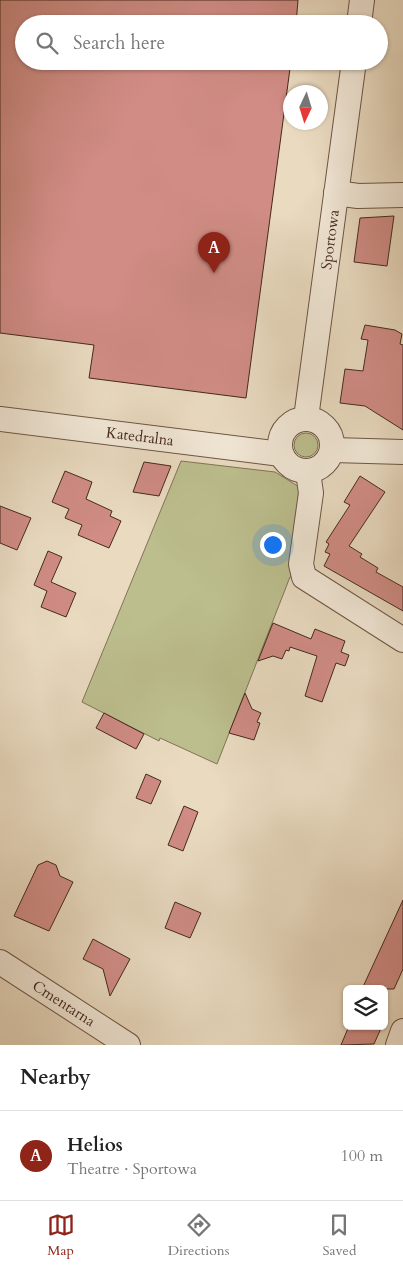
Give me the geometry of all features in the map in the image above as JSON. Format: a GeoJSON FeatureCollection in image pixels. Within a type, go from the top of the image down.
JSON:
{"type":"FeatureCollection","features":[{"type":"Feature","properties":{"kind":"street"},"geometry":{"type":"LineString","coordinates":[[360,15],[362,0]]}},
{"type":"Feature","properties":{"kind":"street","name":"Sportowa"},"geometry":{"type":"LineString","coordinates":[[306,418],[353,70]]}},
{"type":"Feature","properties":{"kind":"street"},"geometry":{"type":"LineString","coordinates":[[336,193],[366,197],[403,195]]}},
{"type":"Feature","properties":{"kind":"street"},"geometry":{"type":"LineString","coordinates":[[306,418],[321,423],[327,428],[331,435],[332,450],[325,464],[308,472],[290,466],[281,454],[280,438],[290,424],[306,418]]}},
{"type":"Feature","properties":{"kind":"street","name":"Katedralna"},"geometry":{"type":"LineString","coordinates":[[0,419],[281,454]]}},
{"type":"Feature","properties":{"kind":"street"},"geometry":{"type":"LineString","coordinates":[[332,450],[403,452]]}},
{"type":"Feature","properties":{"kind":"street"},"geometry":{"type":"LineString","coordinates":[[308,472],[311,494],[301,564],[304,577],[403,640]]}},
{"type":"Feature","properties":{"kind":"street","name":"Cmentarna"},"geometry":{"type":"LineString","coordinates":[[0,962],[128,1045]]}},
{"type":"Feature","properties":{"kind":"street"},"geometry":{"type":"LineString","coordinates":[[398,1045],[403,1031]]}},
{"type":"Feature","properties":{"kind":"green space"},"geometry":{"type":"Polygon","coordinates":[[[301,433],[311,433],[318,440],[318,450],[311,457],[301,457],[294,450],[294,440],[301,433]]]}},
{"type":"Feature","properties":{"kind":"green space"},"geometry":{"type":"Polygon","coordinates":[[[181,461],[275,472],[304,490],[293,578],[290,577],[217,764],[160,738],[159,741],[82,702],[181,461]]]}},
{"type":"Feature","properties":{"kind":"building"},"geometry":{"type":"Polygon","coordinates":[[[0,0],[298,0],[297,15],[15,15],[15,70],[290,70],[288,85],[283,85],[283,121],[246,398],[89,378],[94,345],[0,333],[0,0]]]}},
{"type":"Feature","properties":{"kind":"building"},"geometry":{"type":"Polygon","coordinates":[[[394,216],[387,266],[354,262],[360,218],[394,216]]]}},
{"type":"Feature","properties":{"kind":"building"},"geometry":{"type":"Polygon","coordinates":[[[365,325],[395,330],[402,334],[400,344],[403,345],[403,430],[365,406],[340,403],[345,369],[363,371],[368,340],[361,339],[365,325]]]}},
{"type":"Feature","properties":{"kind":"building"},"geometry":{"type":"Polygon","coordinates":[[[144,462],[171,466],[159,496],[133,492],[144,462]]]}},
{"type":"Feature","properties":{"kind":"building"},"geometry":{"type":"Polygon","coordinates":[[[65,471],[92,482],[86,499],[112,511],[110,516],[121,521],[109,548],[78,535],[82,525],[65,518],[69,509],[52,502],[65,471]]]}},
{"type":"Feature","properties":{"kind":"building"},"geometry":{"type":"Polygon","coordinates":[[[360,476],[385,492],[349,546],[362,554],[360,557],[378,568],[376,572],[403,587],[403,611],[324,566],[330,554],[325,552],[329,544],[326,542],[350,505],[344,502],[360,476]]]}},
{"type":"Feature","properties":{"kind":"building"},"geometry":{"type":"Polygon","coordinates":[[[0,506],[31,518],[17,550],[0,543],[0,506]]]}},
{"type":"Feature","properties":{"kind":"building"},"geometry":{"type":"Polygon","coordinates":[[[48,551],[62,557],[51,582],[76,593],[66,617],[41,607],[47,591],[34,585],[48,551]]]}},
{"type":"Feature","properties":{"kind":"building"},"geometry":{"type":"Polygon","coordinates":[[[273,623],[311,639],[315,629],[345,641],[341,652],[349,655],[345,666],[336,663],[322,702],[305,696],[317,656],[290,647],[289,651],[286,650],[282,659],[273,656],[258,661],[273,623]]]}},
{"type":"Feature","properties":{"kind":"building"},"geometry":{"type":"Polygon","coordinates":[[[245,693],[252,709],[261,713],[257,722],[260,723],[254,740],[229,733],[245,693]]]}},
{"type":"Feature","properties":{"kind":"building"},"geometry":{"type":"Polygon","coordinates":[[[104,713],[144,734],[136,749],[96,728],[104,713]]]}},
{"type":"Feature","properties":{"kind":"building"},"geometry":{"type":"Polygon","coordinates":[[[146,774],[161,781],[151,804],[136,798],[146,774]]]}},
{"type":"Feature","properties":{"kind":"building"},"geometry":{"type":"Polygon","coordinates":[[[184,806],[198,812],[183,851],[168,845],[184,806]]]}},
{"type":"Feature","properties":{"kind":"building"},"geometry":{"type":"Polygon","coordinates":[[[47,861],[56,865],[60,876],[73,882],[49,931],[14,916],[38,865],[47,861]]]}},
{"type":"Feature","properties":{"kind":"building"},"geometry":{"type":"Polygon","coordinates":[[[403,900],[403,969],[394,989],[388,989],[388,985],[364,985],[403,900]]]}},
{"type":"Feature","properties":{"kind":"building"},"geometry":{"type":"Polygon","coordinates":[[[175,902],[201,913],[190,938],[165,928],[175,902]]]}},
{"type":"Feature","properties":{"kind":"building"},"geometry":{"type":"Polygon","coordinates":[[[93,939],[130,959],[110,996],[103,969],[83,959],[93,939]]]}},
{"type":"Feature","properties":{"kind":"building"},"geometry":{"type":"Polygon","coordinates":[[[347,1030],[380,1030],[374,1044],[341,1045],[347,1030]]]}},
{"type":"Feature","properties":{"kind":"place","name":"Helios"},"geometry":{"type":"Point","coordinates":[214,273]}}]}
